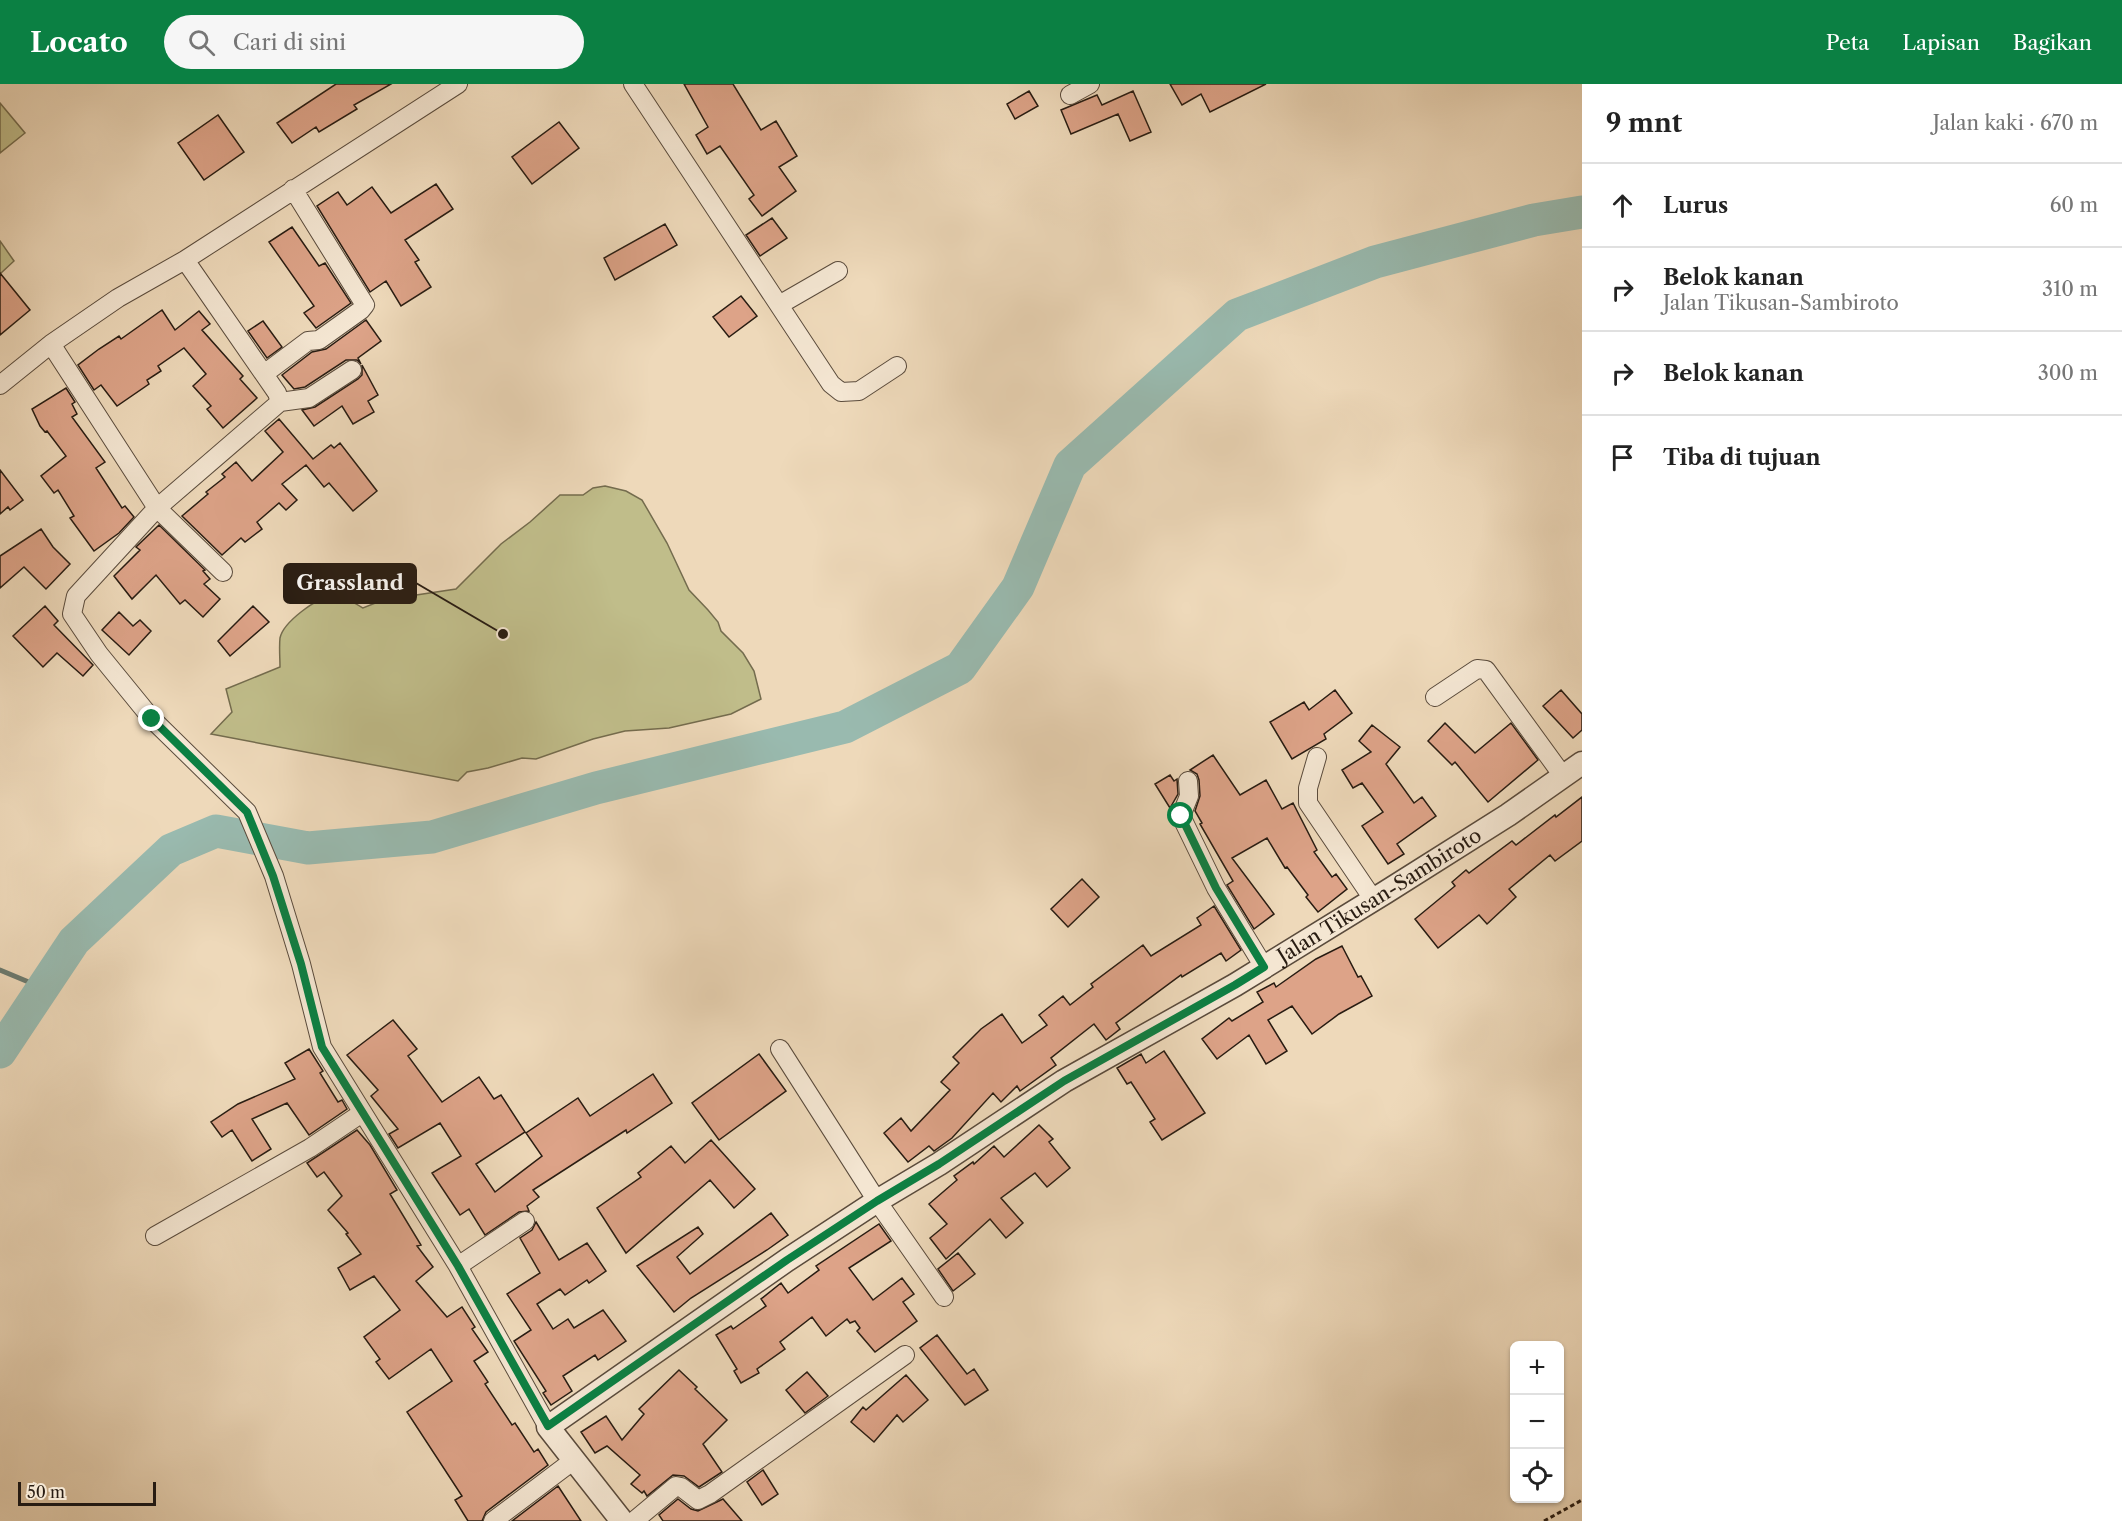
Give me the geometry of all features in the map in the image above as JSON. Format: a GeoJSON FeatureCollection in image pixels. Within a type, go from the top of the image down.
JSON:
{"type":"FeatureCollection","features":[{"type":"Feature","properties":{"kind":"street"},"geometry":{"type":"LineString","coordinates":[[0,385],[51,344],[118,298],[185,260],[458,84]]}},
{"type":"Feature","properties":{"kind":"street"},"geometry":{"type":"LineString","coordinates":[[633,84],[831,384],[841,392],[859,391],[897,366]]}},
{"type":"Feature","properties":{"kind":"street"},"geometry":{"type":"LineString","coordinates":[[1070,95],[1090,84]]}},
{"type":"Feature","properties":{"kind":"street"},"geometry":{"type":"LineString","coordinates":[[264,374],[308,341],[319,340],[365,305],[293,189]]}},
{"type":"Feature","properties":{"kind":"street"},"geometry":{"type":"LineString","coordinates":[[185,260],[277,393],[280,402]]}},
{"type":"Feature","properties":{"kind":"street"},"geometry":{"type":"LineString","coordinates":[[779,305],[838,271]]}},
{"type":"Feature","properties":{"kind":"street"},"geometry":{"type":"LineString","coordinates":[[51,344],[157,508],[223,572]]}},
{"type":"Feature","properties":{"kind":"street"},"geometry":{"type":"LineString","coordinates":[[352,370],[309,398],[280,402],[157,508],[76,596],[72,614],[99,654],[152,719],[247,812],[273,876],[301,964],[322,1047],[458,1266],[548,1426],[622,1521]]}},
{"type":"Feature","properties":{"kind":"street"},"geometry":{"type":"LineString","coordinates":[[1435,697],[1476,669],[1486,670],[1563,776]]}},
{"type":"Feature","properties":{"kind":"street"},"geometry":{"type":"LineString","coordinates":[[1317,757],[1308,788],[1308,803],[1373,899]]}},
{"type":"Feature","properties":{"kind":"street","name":"Jalan Tikusan-Sambiroto"},"geometry":{"type":"LineString","coordinates":[[548,1426],[787,1260],[877,1201],[939,1164],[1064,1081],[1235,985],[1508,815],[1582,763]]}},
{"type":"Feature","properties":{"kind":"street"},"geometry":{"type":"LineString","coordinates":[[1188,781],[1189,796],[1181,816],[1216,888],[1264,967]]}},
{"type":"Feature","properties":{"kind":"street"},"geometry":{"type":"LineString","coordinates":[[780,1049],[877,1201],[944,1297]]}},
{"type":"Feature","properties":{"kind":"street"},"geometry":{"type":"LineString","coordinates":[[155,1236],[310,1148],[362,1113]]}},
{"type":"Feature","properties":{"kind":"street"},"geometry":{"type":"LineString","coordinates":[[458,1266],[525,1221]]}},
{"type":"Feature","properties":{"kind":"street"},"geometry":{"type":"LineString","coordinates":[[634,1521],[676,1486],[681,1487],[698,1500],[710,1494],[905,1355]]}},
{"type":"Feature","properties":{"kind":"street"},"geometry":{"type":"LineString","coordinates":[[493,1521],[574,1460]]}},
{"type":"Feature","properties":{"kind":"path"},"geometry":{"type":"LineString","coordinates":[[1544,1521],[1582,1500]]}},
{"type":"Feature","properties":{"kind":"shaded area"},"geometry":{"type":"Polygon","coordinates":[[[0,103],[25,133],[0,153],[0,103]]]}},
{"type":"Feature","properties":{"kind":"shaded area"},"geometry":{"type":"Polygon","coordinates":[[[0,241],[14,261],[0,274],[0,241]]]}},
{"type":"Feature","properties":{"kind":"shaded area"},"geometry":{"type":"Polygon","coordinates":[[[605,486],[626,491],[642,500],[667,543],[689,590],[718,622],[721,631],[743,653],[754,671],[761,699],[731,714],[669,728],[625,731],[593,739],[536,759],[522,758],[467,772],[458,781],[211,734],[232,712],[226,689],[280,667],[282,632],[294,618],[310,606],[333,597],[345,599],[363,608],[383,600],[456,589],[501,544],[560,495],[583,495],[593,488],[605,486]]]}},
{"type":"Feature","properties":{"kind":"building"},"geometry":{"type":"Polygon","coordinates":[[[336,84],[391,84],[354,105],[357,109],[319,132],[316,127],[292,143],[277,123],[336,84]]]}},
{"type":"Feature","properties":{"kind":"building"},"geometry":{"type":"Polygon","coordinates":[[[684,84],[733,84],[761,130],[776,121],[797,156],[779,167],[796,191],[762,216],[749,199],[754,195],[720,146],[707,154],[696,135],[708,127],[684,84]]]}},
{"type":"Feature","properties":{"kind":"building"},"geometry":{"type":"Polygon","coordinates":[[[1170,84],[1266,84],[1210,112],[1201,94],[1182,105],[1170,84]]]}},
{"type":"Feature","properties":{"kind":"building"},"geometry":{"type":"Polygon","coordinates":[[[1029,91],[1038,106],[1015,119],[1007,104],[1029,91]]]}},
{"type":"Feature","properties":{"kind":"building"},"geometry":{"type":"Polygon","coordinates":[[[1133,91],[1151,132],[1130,141],[1118,114],[1071,134],[1061,110],[1097,95],[1102,105],[1133,91]]]}},
{"type":"Feature","properties":{"kind":"building"},"geometry":{"type":"Polygon","coordinates":[[[218,115],[244,152],[204,180],[178,143],[218,115]]]}},
{"type":"Feature","properties":{"kind":"building"},"geometry":{"type":"Polygon","coordinates":[[[559,122],[579,148],[532,184],[512,157],[559,122]]]}},
{"type":"Feature","properties":{"kind":"building"},"geometry":{"type":"Polygon","coordinates":[[[436,184],[453,209],[405,240],[419,260],[415,262],[431,287],[401,306],[386,281],[370,292],[317,206],[338,192],[347,205],[372,187],[391,213],[436,184]]]}},
{"type":"Feature","properties":{"kind":"building"},"geometry":{"type":"Polygon","coordinates":[[[772,218],[787,238],[760,256],[746,235],[772,218]]]}},
{"type":"Feature","properties":{"kind":"building"},"geometry":{"type":"Polygon","coordinates":[[[665,224],[677,245],[615,280],[604,258],[665,224]]]}},
{"type":"Feature","properties":{"kind":"building"},"geometry":{"type":"Polygon","coordinates":[[[292,227],[319,266],[325,263],[351,303],[316,328],[304,313],[314,306],[269,242],[292,227]]]}},
{"type":"Feature","properties":{"kind":"building"},"geometry":{"type":"Polygon","coordinates":[[[0,273],[30,310],[0,335],[0,273]]]}},
{"type":"Feature","properties":{"kind":"building"},"geometry":{"type":"Polygon","coordinates":[[[741,296],[757,316],[729,337],[713,317],[741,296]]]}},
{"type":"Feature","properties":{"kind":"building"},"geometry":{"type":"Polygon","coordinates":[[[162,310],[175,330],[199,311],[210,324],[202,330],[243,376],[240,379],[257,398],[223,428],[207,409],[211,406],[193,386],[206,374],[184,348],[158,366],[161,371],[147,380],[149,384],[117,406],[101,385],[94,390],[78,365],[99,349],[119,336],[121,339],[162,310]]]}},
{"type":"Feature","properties":{"kind":"building"},"geometry":{"type":"Polygon","coordinates":[[[366,320],[381,341],[358,358],[361,364],[357,360],[346,360],[305,387],[294,389],[282,375],[312,352],[326,349],[366,320]]]}},
{"type":"Feature","properties":{"kind":"building"},"geometry":{"type":"Polygon","coordinates":[[[263,321],[282,347],[267,358],[248,331],[263,321]]]}},
{"type":"Feature","properties":{"kind":"building"},"geometry":{"type":"Polygon","coordinates":[[[362,365],[378,395],[368,401],[374,412],[353,424],[342,406],[314,426],[302,410],[315,407],[358,379],[362,375],[362,365]]]}},
{"type":"Feature","properties":{"kind":"building"},"geometry":{"type":"Polygon","coordinates":[[[66,388],[75,402],[72,404],[77,414],[72,417],[105,462],[96,468],[122,508],[125,506],[134,517],[119,533],[94,551],[70,518],[74,516],[58,490],[54,493],[41,476],[66,456],[47,431],[45,432],[40,426],[32,409],[66,388]]]}},
{"type":"Feature","properties":{"kind":"building"},"geometry":{"type":"Polygon","coordinates":[[[279,419],[313,459],[331,445],[334,448],[340,443],[377,491],[353,511],[329,483],[324,487],[306,465],[282,484],[297,500],[286,510],[279,503],[257,522],[262,529],[245,542],[241,538],[222,555],[182,516],[225,477],[222,474],[236,462],[252,481],[283,452],[265,431],[279,419]]]}},
{"type":"Feature","properties":{"kind":"building"},"geometry":{"type":"Polygon","coordinates":[[[0,470],[23,500],[10,510],[8,507],[0,514],[0,470]]]}},
{"type":"Feature","properties":{"kind":"building"},"geometry":{"type":"Polygon","coordinates":[[[159,525],[205,570],[203,571],[210,579],[204,584],[220,599],[203,617],[185,600],[180,604],[156,575],[132,599],[114,576],[140,550],[136,547],[159,525]]]}},
{"type":"Feature","properties":{"kind":"building"},"geometry":{"type":"Polygon","coordinates":[[[41,529],[53,547],[70,564],[46,589],[24,567],[0,588],[0,556],[41,529]]]}},
{"type":"Feature","properties":{"kind":"building"},"geometry":{"type":"Polygon","coordinates":[[[45,606],[58,621],[54,625],[93,665],[83,676],[57,653],[43,667],[13,636],[45,606]]]}},
{"type":"Feature","properties":{"kind":"building"},"geometry":{"type":"Polygon","coordinates":[[[253,606],[269,622],[230,656],[218,641],[253,606]]]}},
{"type":"Feature","properties":{"kind":"building"},"geometry":{"type":"Polygon","coordinates":[[[119,612],[133,626],[140,620],[151,631],[129,655],[102,630],[119,612]]]}},
{"type":"Feature","properties":{"kind":"building"},"geometry":{"type":"Polygon","coordinates":[[[1335,690],[1352,713],[1324,734],[1326,739],[1292,759],[1270,722],[1304,702],[1309,710],[1335,690]]]}},
{"type":"Feature","properties":{"kind":"building"},"geometry":{"type":"Polygon","coordinates":[[[1561,690],[1582,714],[1582,730],[1573,738],[1543,706],[1561,690]]]}},
{"type":"Feature","properties":{"kind":"building"},"geometry":{"type":"Polygon","coordinates":[[[1445,723],[1475,753],[1511,723],[1538,760],[1488,802],[1455,762],[1452,765],[1428,741],[1445,723]]]}},
{"type":"Feature","properties":{"kind":"building"},"geometry":{"type":"Polygon","coordinates":[[[1372,725],[1400,747],[1386,764],[1414,803],[1422,797],[1436,816],[1397,844],[1404,854],[1388,864],[1362,826],[1383,812],[1362,783],[1353,788],[1342,770],[1371,752],[1359,741],[1372,725]]]}},
{"type":"Feature","properties":{"kind":"building"},"geometry":{"type":"Polygon","coordinates":[[[1213,755],[1240,795],[1266,780],[1282,809],[1293,803],[1317,850],[1314,852],[1332,877],[1336,874],[1347,889],[1318,912],[1287,867],[1285,868],[1267,838],[1232,858],[1274,914],[1254,929],[1227,885],[1233,881],[1200,824],[1202,823],[1195,811],[1200,796],[1199,780],[1197,774],[1190,770],[1213,755]]]}},
{"type":"Feature","properties":{"kind":"building"},"geometry":{"type":"Polygon","coordinates":[[[1170,775],[1174,781],[1177,779],[1178,794],[1170,808],[1155,784],[1170,775]]]}},
{"type":"Feature","properties":{"kind":"building"},"geometry":{"type":"Polygon","coordinates":[[[1582,797],[1582,841],[1555,861],[1550,855],[1509,889],[1516,897],[1487,924],[1479,915],[1438,948],[1415,919],[1455,886],[1452,882],[1466,870],[1469,873],[1512,841],[1516,845],[1582,797]]]}},
{"type":"Feature","properties":{"kind":"building"},"geometry":{"type":"Polygon","coordinates":[[[1082,879],[1099,897],[1068,927],[1051,909],[1082,879]]]}},
{"type":"Feature","properties":{"kind":"building"},"geometry":{"type":"Polygon","coordinates":[[[1214,906],[1241,950],[1226,961],[1221,953],[1182,977],[1181,975],[1116,1023],[1120,1029],[1106,1040],[1094,1024],[1051,1058],[1056,1065],[1020,1091],[1017,1086],[1001,1102],[993,1093],[952,1138],[934,1151],[929,1146],[908,1162],[884,1133],[901,1118],[911,1131],[950,1090],[941,1082],[959,1063],[953,1057],[981,1029],[1002,1014],[1022,1043],[1047,1025],[1039,1015],[1063,996],[1070,1005],[1093,987],[1091,984],[1143,945],[1151,956],[1201,925],[1197,918],[1214,906]]]}},
{"type":"Feature","properties":{"kind":"building"},"geometry":{"type":"Polygon","coordinates":[[[1342,946],[1358,977],[1361,976],[1372,996],[1339,1014],[1312,1034],[1292,1006],[1268,1020],[1287,1051],[1266,1064],[1249,1035],[1217,1059],[1202,1039],[1229,1018],[1232,1021],[1263,1002],[1257,992],[1274,983],[1276,987],[1316,959],[1342,946]]]}},
{"type":"Feature","properties":{"kind":"building"},"geometry":{"type":"Polygon","coordinates":[[[393,1020],[417,1049],[408,1056],[442,1102],[479,1077],[494,1099],[501,1095],[525,1132],[476,1164],[495,1192],[542,1156],[526,1133],[578,1098],[590,1116],[653,1074],[672,1103],[533,1190],[539,1197],[527,1206],[529,1211],[519,1212],[485,1235],[469,1209],[460,1215],[432,1173],[461,1156],[440,1123],[398,1148],[389,1134],[398,1129],[371,1096],[378,1090],[347,1055],[393,1020]]]}},
{"type":"Feature","properties":{"kind":"building"},"geometry":{"type":"Polygon","coordinates":[[[309,1049],[323,1071],[320,1073],[338,1102],[342,1100],[347,1109],[309,1135],[287,1103],[252,1119],[271,1149],[252,1161],[232,1130],[222,1137],[211,1122],[238,1104],[295,1079],[285,1063],[309,1049]]]}},
{"type":"Feature","properties":{"kind":"building"},"geometry":{"type":"Polygon","coordinates":[[[1164,1051],[1205,1113],[1162,1140],[1150,1122],[1155,1119],[1131,1082],[1127,1084],[1117,1068],[1141,1054],[1146,1063],[1164,1051]]]}},
{"type":"Feature","properties":{"kind":"building"},"geometry":{"type":"Polygon","coordinates":[[[759,1054],[786,1091],[719,1140],[692,1103],[759,1054]]]}},
{"type":"Feature","properties":{"kind":"building"},"geometry":{"type":"Polygon","coordinates":[[[1039,1125],[1053,1139],[1049,1142],[1070,1168],[1047,1187],[1035,1173],[1001,1198],[1023,1223],[1006,1238],[990,1219],[946,1259],[930,1238],[947,1224],[929,1204],[957,1180],[954,1176],[973,1162],[974,1164],[994,1146],[1004,1157],[1039,1125]]]}},
{"type":"Feature","properties":{"kind":"building"},"geometry":{"type":"Polygon","coordinates":[[[357,1130],[370,1145],[397,1190],[390,1194],[421,1245],[417,1246],[433,1267],[416,1281],[447,1317],[462,1307],[475,1327],[472,1329],[488,1352],[474,1361],[488,1382],[485,1384],[512,1425],[515,1423],[534,1452],[538,1449],[548,1465],[486,1512],[482,1521],[468,1521],[455,1500],[462,1496],[407,1412],[452,1381],[431,1349],[389,1379],[376,1362],[380,1359],[364,1337],[400,1310],[374,1276],[350,1290],[338,1268],[361,1254],[346,1234],[348,1233],[328,1210],[342,1196],[324,1172],[317,1177],[307,1163],[357,1130]]]}},
{"type":"Feature","properties":{"kind":"building"},"geometry":{"type":"Polygon","coordinates":[[[711,1140],[755,1189],[734,1208],[710,1180],[626,1253],[597,1208],[641,1177],[638,1173],[671,1146],[685,1163],[711,1140]]]}},
{"type":"Feature","properties":{"kind":"building"},"geometry":{"type":"Polygon","coordinates":[[[771,1213],[788,1235],[691,1298],[674,1312],[637,1266],[698,1227],[703,1234],[677,1257],[690,1274],[771,1213]]]}},
{"type":"Feature","properties":{"kind":"building"},"geometry":{"type":"Polygon","coordinates":[[[536,1222],[559,1260],[587,1243],[606,1271],[589,1283],[587,1280],[565,1295],[560,1289],[537,1304],[553,1329],[568,1319],[574,1328],[603,1310],[626,1341],[598,1360],[595,1355],[563,1376],[572,1391],[551,1405],[543,1393],[546,1391],[514,1341],[531,1330],[507,1294],[540,1273],[520,1238],[532,1230],[536,1222]]]}},
{"type":"Feature","properties":{"kind":"building"},"geometry":{"type":"Polygon","coordinates":[[[879,1224],[891,1241],[849,1268],[873,1300],[902,1278],[914,1294],[903,1302],[917,1321],[875,1352],[857,1331],[860,1328],[855,1321],[850,1323],[847,1319],[826,1336],[812,1317],[780,1342],[785,1349],[757,1369],[759,1373],[741,1383],[734,1371],[737,1369],[716,1335],[731,1326],[733,1329],[766,1306],[761,1299],[781,1283],[788,1293],[819,1270],[816,1266],[879,1224]]]}},
{"type":"Feature","properties":{"kind":"building"},"geometry":{"type":"Polygon","coordinates":[[[958,1253],[975,1274],[953,1291],[938,1269],[958,1253]]]}},
{"type":"Feature","properties":{"kind":"building"},"geometry":{"type":"Polygon","coordinates":[[[937,1335],[967,1374],[974,1369],[988,1390],[965,1405],[920,1348],[937,1335]]]}},
{"type":"Feature","properties":{"kind":"building"},"geometry":{"type":"Polygon","coordinates":[[[679,1370],[727,1420],[703,1444],[722,1472],[699,1487],[684,1476],[673,1475],[647,1496],[644,1491],[642,1493],[631,1484],[640,1475],[607,1446],[595,1453],[581,1432],[606,1416],[622,1440],[644,1414],[639,1409],[679,1370]]]}},
{"type":"Feature","properties":{"kind":"building"},"geometry":{"type":"Polygon","coordinates":[[[807,1372],[828,1396],[805,1413],[786,1390],[807,1372]]]}},
{"type":"Feature","properties":{"kind":"building"},"geometry":{"type":"Polygon","coordinates":[[[906,1375],[928,1400],[903,1422],[897,1415],[874,1442],[851,1422],[863,1407],[866,1410],[906,1375]]]}},
{"type":"Feature","properties":{"kind":"building"},"geometry":{"type":"Polygon","coordinates":[[[763,1470],[778,1494],[762,1505],[747,1482],[763,1470]]]}},
{"type":"Feature","properties":{"kind":"building"},"geometry":{"type":"Polygon","coordinates":[[[558,1486],[581,1521],[512,1521],[558,1486]]]}},
{"type":"Feature","properties":{"kind":"building"},"geometry":{"type":"Polygon","coordinates":[[[678,1499],[691,1509],[698,1511],[723,1499],[742,1521],[663,1521],[659,1515],[678,1499]]]}},
{"type":"Feature","properties":{"kind":"waterway"},"geometry":{"type":"LineString","coordinates":[[0,1052],[74,941],[171,850],[216,831],[308,848],[432,837],[596,788],[845,727],[960,668],[1018,587],[1070,465],[1237,315],[1375,262],[1534,220],[1582,212]]}},
{"type":"Feature","properties":{"kind":"waterway"},"geometry":{"type":"LineString","coordinates":[[0,970],[43,988]]}},
{"type":"Feature","properties":{"kind":"place","name":"Grassland"},"geometry":{"type":"Point","coordinates":[503,634]}},
{"type":"Feature","properties":{"kind":"route"},"geometry":{"type":"LineString","coordinates":[[152,719],[247,812],[273,876],[301,964],[322,1047],[458,1266],[548,1426],[787,1260],[877,1201],[939,1164],[1064,1081],[1264,967],[1216,888],[1181,816]]}}]}
